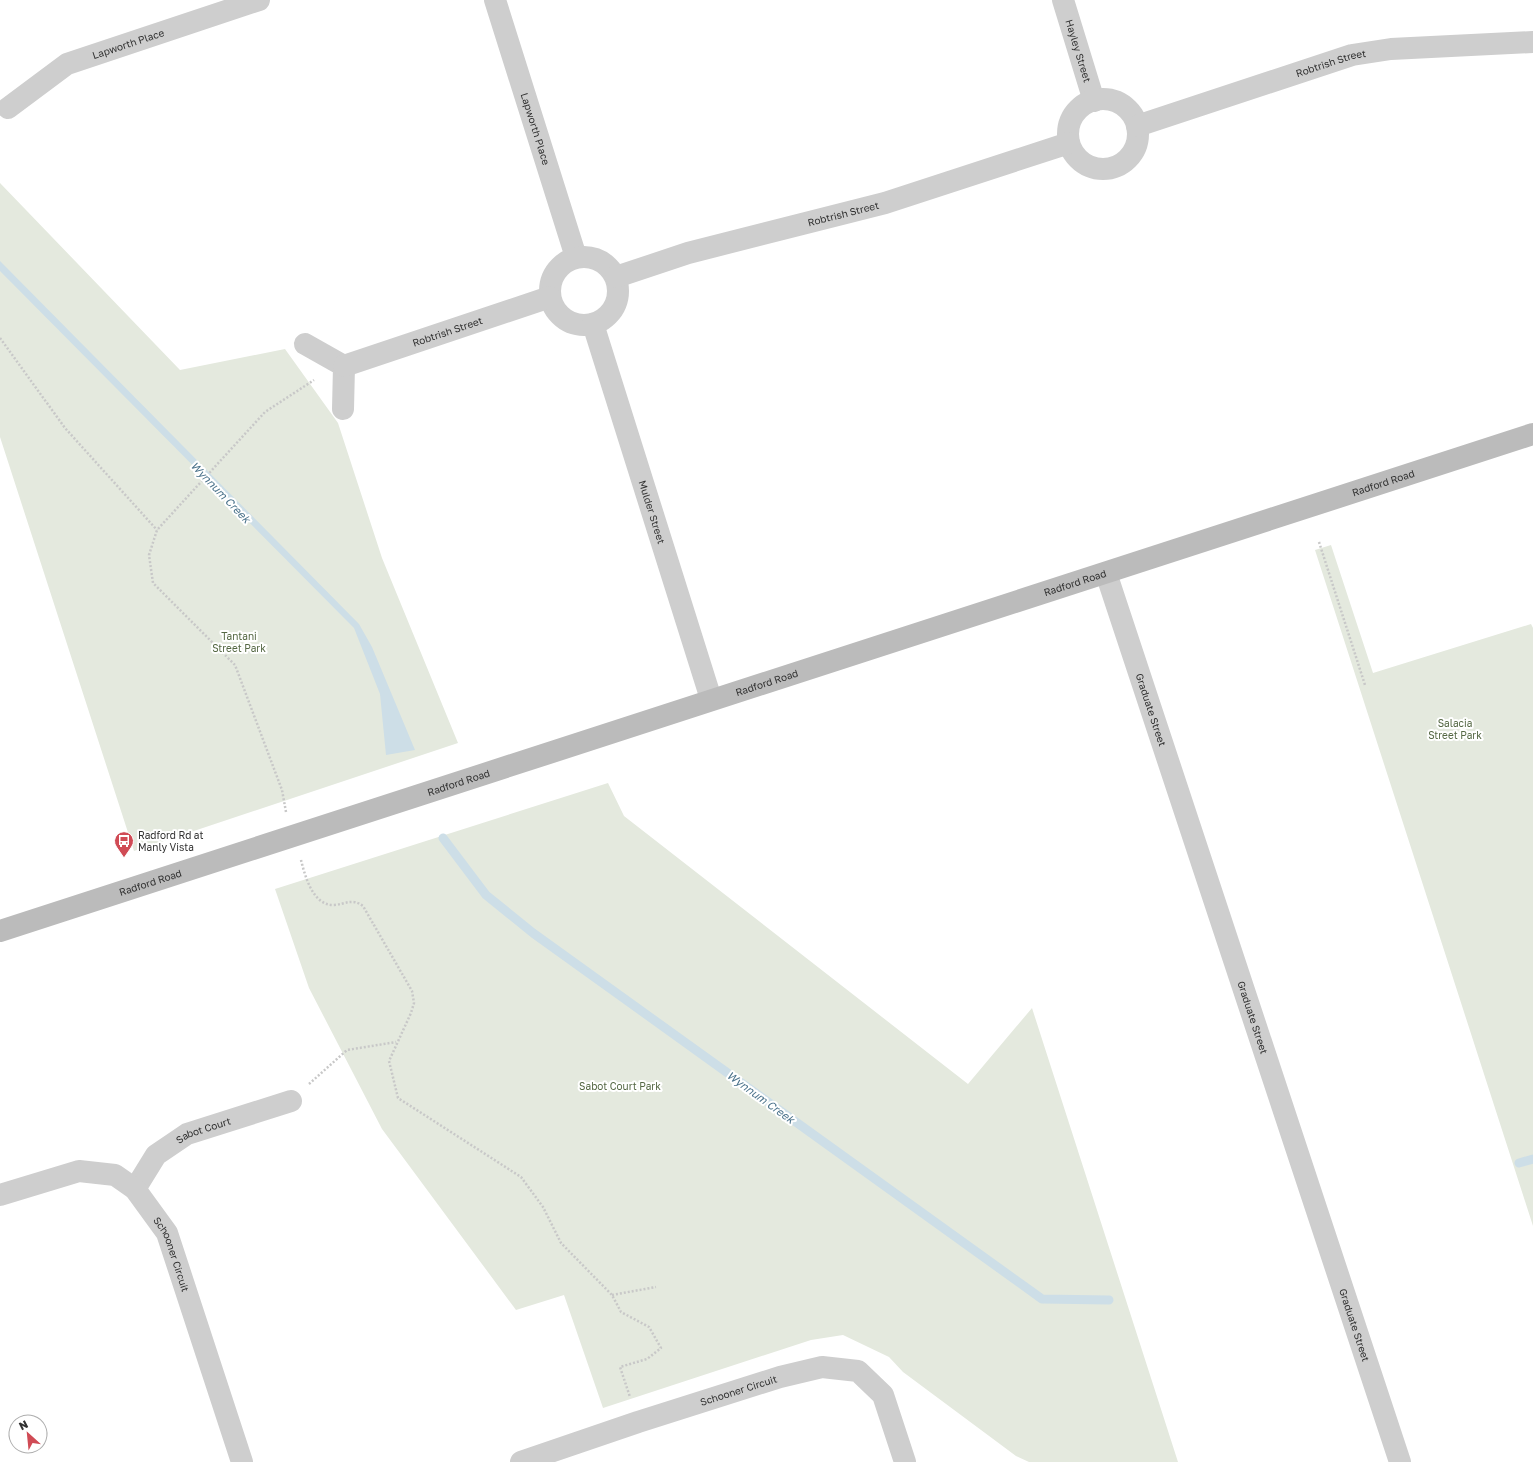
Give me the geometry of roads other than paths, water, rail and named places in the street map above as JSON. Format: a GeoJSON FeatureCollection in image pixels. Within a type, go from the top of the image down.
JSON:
{"type":"FeatureCollection","features":[{"type":"Feature","properties":{"kind":"street","name":"Lapworth Place"},"geometry":{"type":"LineString","coordinates":[[8,108],[67,64],[259,0]]}},
{"type":"Feature","properties":{"kind":"street","name":"Lapworth Place"},"geometry":{"type":"LineString","coordinates":[[495,0],[576,258]]}},
{"type":"Feature","properties":{"kind":"street","name":"Hayley Street"},"geometry":{"type":"LineString","coordinates":[[1063,0],[1094,101]]}},
{"type":"Feature","properties":{"kind":"street","name":"Robtrish Street"},"geometry":{"type":"LineString","coordinates":[[1137,126],[1352,55],[1391,49],[1533,42]]}},
{"type":"Feature","properties":{"kind":"street"},"geometry":{"type":"LineString","coordinates":[[1108,100],[1121,105],[1131,113],[1137,126],[1138,139],[1133,152],[1124,163],[1112,168],[1098,169],[1085,164],[1075,156],[1069,143],[1068,130],[1073,117],[1082,107],[1094,101],[1108,100]]}},
{"type":"Feature","properties":{"kind":"street","name":"Robtrish Street"},"geometry":{"type":"LineString","coordinates":[[616,277],[688,253],[885,203],[1069,143]]}},
{"type":"Feature","properties":{"kind":"street"},"geometry":{"type":"LineString","coordinates":[[593,257],[610,268],[616,277],[618,291],[616,303],[611,313],[593,324],[584,325],[566,319],[556,311],[550,297],[551,281],[560,266],[576,258],[593,257]]}},
{"type":"Feature","properties":{"kind":"street","name":"Robtrish Street"},"geometry":{"type":"LineString","coordinates":[[344,366],[550,297]]}},
{"type":"Feature","properties":{"kind":"street","name":"Mulder Street"},"geometry":{"type":"LineString","coordinates":[[593,324],[711,699]]}},
{"type":"Feature","properties":{"kind":"street"},"geometry":{"type":"LineString","coordinates":[[305,344],[344,366],[343,409]]}},
{"type":"Feature","properties":{"kind":"street","name":"Radford Road"},"geometry":{"type":"LineString","coordinates":[[0,931],[711,699],[1106,573],[1533,434]]}},
{"type":"Feature","properties":{"kind":"street","name":"Graduate Street"},"geometry":{"type":"LineString","coordinates":[[1106,573],[1400,1462]]}},
{"type":"Feature","properties":{"kind":"street","name":"Sabot Court"},"geometry":{"type":"LineString","coordinates":[[135,1189],[156,1155],[187,1134],[291,1101]]}},
{"type":"Feature","properties":{"kind":"street","name":"Schooner Circuit"},"geometry":{"type":"LineString","coordinates":[[0,1195],[79,1171],[115,1175],[135,1189],[167,1233],[242,1462]]}},
{"type":"Feature","properties":{"kind":"street","name":"Schooner Circuit"},"geometry":{"type":"LineString","coordinates":[[521,1462],[638,1422],[822,1366],[858,1371],[883,1395],[905,1462]]}},
{"type":"Feature","properties":{"kind":"water"},"geometry":{"type":"Polygon","coordinates":[[[0,261],[359,624],[372,647],[415,750],[386,755],[380,694],[354,628],[0,271],[0,261]]]}},
{"type":"Feature","properties":{"kind":"waterway","name":"Wynnum Creek"},"geometry":{"type":"LineString","coordinates":[[443,838],[486,895],[533,933],[1042,1299],[1109,1300]]}},
{"type":"Feature","properties":{"kind":"waterway"},"geometry":{"type":"LineString","coordinates":[[1519,1163],[1533,1159]]}},
{"type":"Feature","properties":{"kind":"place","name":"Radford Rd at Manly Vista"},"geometry":{"type":"Point","coordinates":[124,858]}},
{"type":"Feature","properties":{"kind":"park label","name":"Tantani Street Park"},"geometry":{"type":"Point","coordinates":[239,642]}},
{"type":"Feature","properties":{"kind":"park label","name":"Salacia Street Park"},"geometry":{"type":"Point","coordinates":[1455,728]}},
{"type":"Feature","properties":{"kind":"park label","name":"Sabot Court Park"},"geometry":{"type":"Point","coordinates":[620,1086]}}]}
